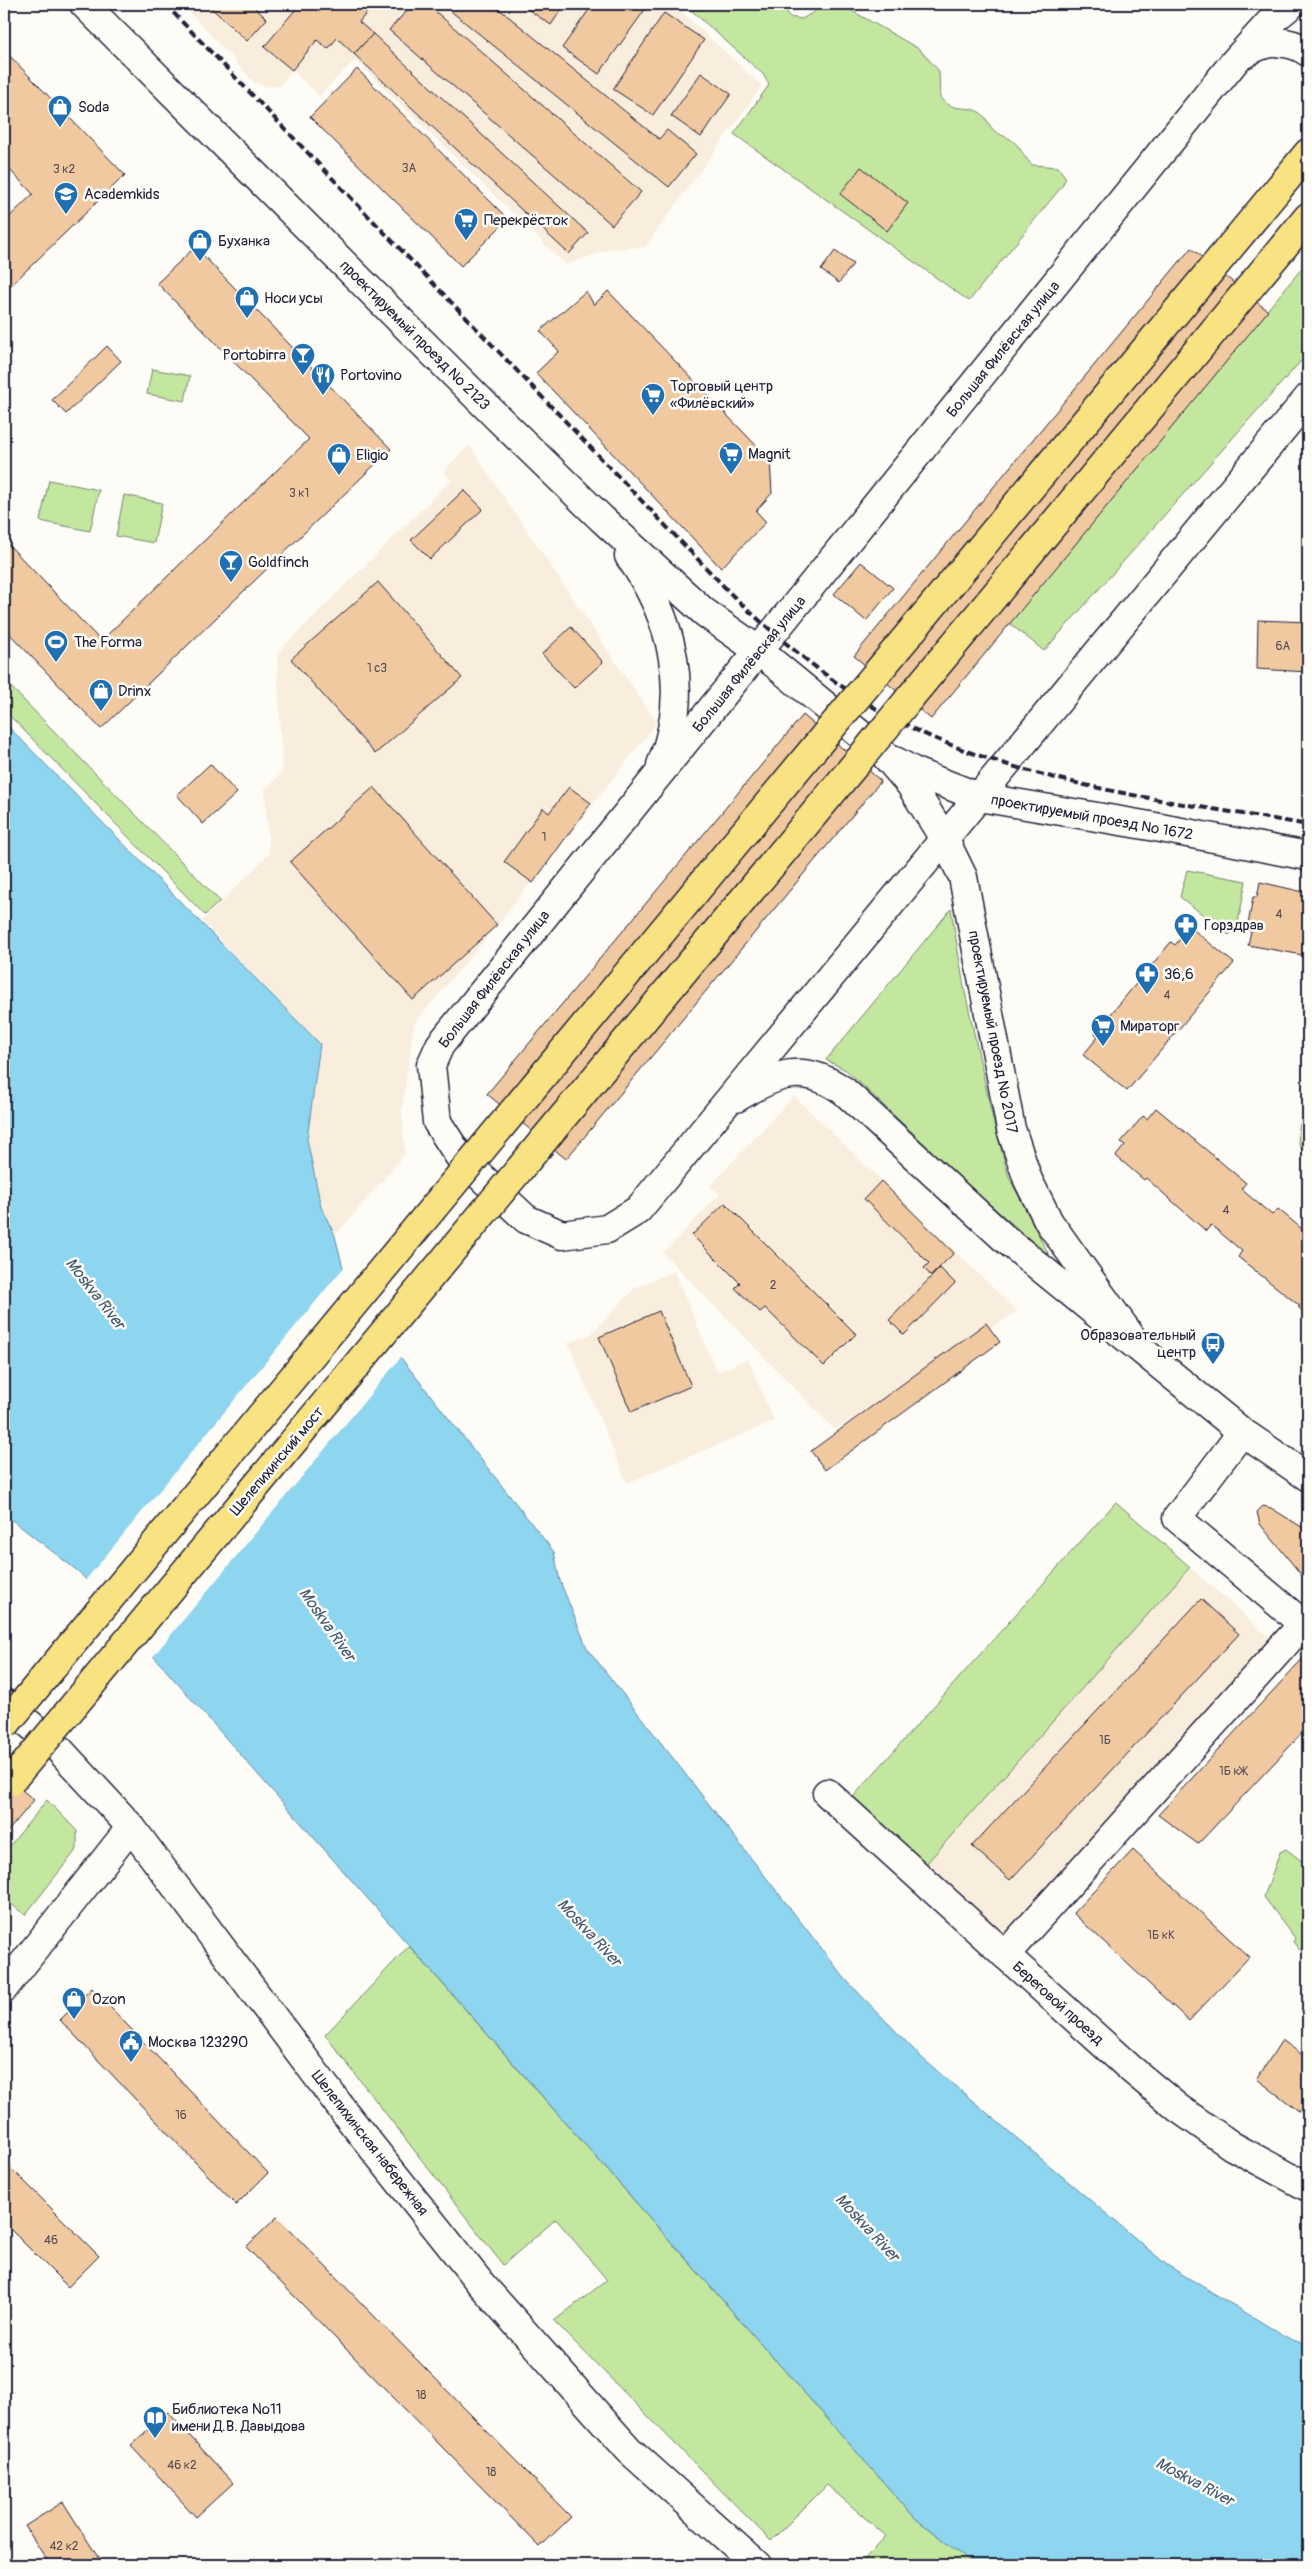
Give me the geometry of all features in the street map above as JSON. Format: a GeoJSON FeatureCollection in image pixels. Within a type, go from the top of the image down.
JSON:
{"type":"FeatureCollection","features":[{"type":"Feature","properties":{"kind":"main road"},"geometry":{"type":"LineString","coordinates":[[4,1726],[1308,153]]}},
{"type":"Feature","properties":{"kind":"main road","name":"Шелепихинский мост"},"geometry":{"type":"LineString","coordinates":[[8,1786],[1308,218]]}},
{"type":"Feature","properties":{"kind":"street","name":"проектируемый проезд № 2123"},"geometry":{"type":"LineString","coordinates":[[84,4],[500,420],[602,519],[704,612],[759,651],[884,754]]}},
{"type":"Feature","properties":{"kind":"street","name":"Большая Филёвская улица"},"geometry":{"type":"LineString","coordinates":[[1292,4],[1235,60],[440,1046],[431,1065],[437,1122],[459,1156],[526,1219],[562,1235],[607,1229],[638,1210],[946,840],[979,797],[1308,398]]}},
{"type":"Feature","properties":{"kind":"street"},"geometry":{"type":"LineString","coordinates":[[1260,34],[1308,32]]}},
{"type":"Feature","properties":{"kind":"street"},"geometry":{"type":"LineString","coordinates":[[1235,60],[1256,47],[1274,42],[1292,44],[1308,52]]}},
{"type":"Feature","properties":{"kind":"street"},"geometry":{"type":"LineString","coordinates":[[602,519],[644,578],[661,614],[674,656],[674,718],[667,751],[654,780]]}},
{"type":"Feature","properties":{"kind":"street","name":"проектируемый проезд № 1672"},"geometry":{"type":"LineString","coordinates":[[884,754],[917,773],[979,797],[1150,826],[1308,856]]}},
{"type":"Feature","properties":{"kind":"street","name":"проектируемый проезд № 2017"},"geometry":{"type":"LineString","coordinates":[[884,754],[910,784],[946,840],[963,877],[1011,1129],[1028,1180],[1049,1222],[1137,1344]]}},
{"type":"Feature","properties":{"kind":"street","name":"проектируемый проезд № 2017"},"geometry":{"type":"LineString","coordinates":[[724,1106],[768,1081],[800,1072],[826,1078],[844,1091],[1004,1238],[1137,1344],[1242,1432],[1308,1477]]}},
{"type":"Feature","properties":{"kind":"street"},"geometry":{"type":"LineString","coordinates":[[1005,1956],[1303,1624],[1177,1518],[1242,1432]]}},
{"type":"Feature","properties":{"kind":"street","name":"Шелепихинская набережная"},"geometry":{"type":"LineString","coordinates":[[4,1703],[56,1746],[131,1827],[345,2113],[481,2284],[629,2450],[757,2565]]}},
{"type":"Feature","properties":{"kind":"street","name":"Береговой проезд"},"geometry":{"type":"LineString","coordinates":[[827,1794],[1131,2069],[1178,2108],[1232,2146],[1308,2187]]}},
{"type":"Feature","properties":{"kind":"street"},"geometry":{"type":"LineString","coordinates":[[4,1988],[131,1827]]}},
{"type":"Feature","properties":{"kind":"shaded area"},"geometry":{"type":"Polygon","coordinates":[[[182,4],[673,4],[762,86],[645,247],[610,249],[566,265],[355,60],[319,96],[292,70],[280,86],[267,87],[254,82],[182,4]]]}},
{"type":"Feature","properties":{"kind":"shaded area"},"geometry":{"type":"Polygon","coordinates":[[[469,445],[657,723],[497,925],[414,1024],[402,1110],[405,1154],[335,1236],[321,1207],[307,1139],[320,1044],[202,921],[269,854],[265,789],[282,773],[277,653],[451,480],[443,472],[469,445]]]}},
{"type":"Feature","properties":{"kind":"shaded area"},"geometry":{"type":"Polygon","coordinates":[[[794,1096],[1017,1311],[835,1430],[663,1253],[720,1194],[710,1186],[794,1096]]]}},
{"type":"Feature","properties":{"kind":"shaded area"},"geometry":{"type":"Polygon","coordinates":[[[674,1271],[717,1372],[748,1359],[774,1421],[627,1483],[568,1343],[591,1334],[635,1288],[674,1271]]]}},
{"type":"Feature","properties":{"kind":"shaded area"},"geometry":{"type":"Polygon","coordinates":[[[1116,1502],[1271,1639],[1007,1936],[852,1798],[1116,1502]]]}},
{"type":"Feature","properties":{"kind":"green space"},"geometry":{"type":"Polygon","coordinates":[[[684,4],[784,4],[789,17],[802,19],[814,12],[820,4],[840,4],[919,49],[939,71],[940,98],[946,103],[951,106],[979,112],[994,130],[1009,138],[1018,146],[1032,165],[1058,167],[1066,178],[1062,186],[969,301],[734,134],[769,85],[763,74],[684,4]]]}},
{"type":"Feature","properties":{"kind":"green space"},"geometry":{"type":"Polygon","coordinates":[[[1308,261],[1308,353],[1044,651],[1008,622],[1308,261]]]}},
{"type":"Feature","properties":{"kind":"green space"},"geometry":{"type":"Polygon","coordinates":[[[152,369],[190,376],[185,401],[147,394],[152,369]]]}},
{"type":"Feature","properties":{"kind":"green space"},"geometry":{"type":"Polygon","coordinates":[[[49,480],[99,490],[90,531],[40,521],[49,480]]]}},
{"type":"Feature","properties":{"kind":"green space"},"geometry":{"type":"Polygon","coordinates":[[[124,495],[162,503],[154,543],[116,536],[124,495]]]}},
{"type":"Feature","properties":{"kind":"green space"},"geometry":{"type":"Polygon","coordinates":[[[4,680],[220,901],[205,915],[4,710],[4,680]]]}},
{"type":"Feature","properties":{"kind":"green space"},"geometry":{"type":"Polygon","coordinates":[[[1187,870],[1246,881],[1237,928],[1229,935],[1180,897],[1187,870]]]}},
{"type":"Feature","properties":{"kind":"green space"},"geometry":{"type":"Polygon","coordinates":[[[951,909],[964,987],[993,1120],[1009,1177],[1050,1257],[970,1187],[846,1070],[826,1060],[951,909]]]}},
{"type":"Feature","properties":{"kind":"green space"},"geometry":{"type":"Polygon","coordinates":[[[1308,1112],[1308,1151],[1301,1148],[1298,1134],[1302,1118],[1308,1112]]]}},
{"type":"Feature","properties":{"kind":"green space"},"geometry":{"type":"Polygon","coordinates":[[[1116,1502],[1190,1567],[926,1864],[852,1798],[1116,1502]]]}},
{"type":"Feature","properties":{"kind":"green space"},"geometry":{"type":"Polygon","coordinates":[[[47,1800],[77,1831],[77,1849],[25,1915],[4,1898],[4,1853],[47,1800]]]}},
{"type":"Feature","properties":{"kind":"green space"},"geometry":{"type":"Polygon","coordinates":[[[1286,1849],[1308,1866],[1308,1940],[1300,1950],[1293,1942],[1295,1938],[1264,1897],[1280,1852],[1286,1849]]]}},
{"type":"Feature","properties":{"kind":"green space"},"geometry":{"type":"Polygon","coordinates":[[[409,1946],[915,2518],[974,2565],[859,2565],[886,2536],[827,2485],[771,2541],[554,2321],[607,2280],[556,2219],[503,2265],[325,2035],[409,1946]]]}},
{"type":"Feature","properties":{"kind":"water","name":"Moskva River"},"geometry":{"type":"Polygon","coordinates":[[[4,722],[320,1044],[307,1139],[321,1207],[335,1236],[349,1292],[554,1552],[560,1581],[587,1648],[846,1980],[922,2058],[1167,2265],[1286,2337],[1308,2346],[1308,2565],[974,2565],[915,2518],[79,1572],[4,1514],[4,722]]]}},
{"type":"Feature","properties":{"kind":"pier"},"geometry":{"type":"Polygon","coordinates":[[[345,1266],[351,1291],[402,1356],[151,1659],[84,1582],[345,1266]]]}},
{"type":"Feature","properties":{"kind":"building"},"geometry":{"type":"Polygon","coordinates":[[[207,4],[251,4],[267,19],[247,41],[207,4]]]}},
{"type":"Feature","properties":{"kind":"building"},"geometry":{"type":"Polygon","coordinates":[[[300,4],[374,4],[359,22],[373,34],[354,54],[337,38],[328,49],[317,40],[292,70],[264,47],[300,4]]]}},
{"type":"Feature","properties":{"kind":"building"},"geometry":{"type":"Polygon","coordinates":[[[413,4],[427,4],[641,192],[612,225],[389,30],[413,4]]]}},
{"type":"Feature","properties":{"kind":"building"},"geometry":{"type":"Polygon","coordinates":[[[442,4],[493,4],[659,139],[667,130],[696,154],[669,187],[442,4]]]}},
{"type":"Feature","properties":{"kind":"building"},"geometry":{"type":"Polygon","coordinates":[[[520,4],[565,4],[551,25],[520,4]]]}},
{"type":"Feature","properties":{"kind":"building"},"geometry":{"type":"Polygon","coordinates":[[[593,4],[649,4],[599,74],[562,48],[593,4]]]}},
{"type":"Feature","properties":{"kind":"building"},"geometry":{"type":"Polygon","coordinates":[[[664,13],[704,40],[653,115],[613,89],[664,13]]]}},
{"type":"Feature","properties":{"kind":"building"},"geometry":{"type":"Polygon","coordinates":[[[373,34],[588,233],[569,254],[354,54],[373,34]]]}},
{"type":"Feature","properties":{"kind":"building"},"geometry":{"type":"Polygon","coordinates":[[[4,50],[125,175],[4,292],[4,222],[33,194],[4,164],[4,50]]]}},
{"type":"Feature","properties":{"kind":"building"},"geometry":{"type":"Polygon","coordinates":[[[357,69],[508,219],[461,266],[310,117],[357,69]]]}},
{"type":"Feature","properties":{"kind":"building"},"geometry":{"type":"Polygon","coordinates":[[[701,73],[731,94],[701,137],[671,116],[701,73]]]}},
{"type":"Feature","properties":{"kind":"building"},"geometry":{"type":"Polygon","coordinates":[[[861,167],[908,203],[887,231],[840,194],[861,167]]]}},
{"type":"Feature","properties":{"kind":"building"},"geometry":{"type":"Polygon","coordinates":[[[195,247],[391,449],[101,729],[4,628],[4,540],[101,641],[309,439],[157,283],[195,247]]]}},
{"type":"Feature","properties":{"kind":"building"},"geometry":{"type":"Polygon","coordinates":[[[1191,248],[1268,311],[931,719],[854,656],[1191,248]]]}},
{"type":"Feature","properties":{"kind":"building"},"geometry":{"type":"Polygon","coordinates":[[[835,251],[853,264],[839,283],[821,270],[835,251]]]}},
{"type":"Feature","properties":{"kind":"building","name":"Торговый центр «Филёвский»"},"geometry":{"type":"Polygon","coordinates":[[[586,291],[594,305],[608,291],[770,460],[772,493],[756,511],[766,522],[721,568],[536,373],[559,351],[540,331],[586,291]]]}},
{"type":"Feature","properties":{"kind":"building"},"geometry":{"type":"Polygon","coordinates":[[[107,346],[121,361],[66,414],[52,400],[107,346]]]}},
{"type":"Feature","properties":{"kind":"building"},"geometry":{"type":"Polygon","coordinates":[[[464,490],[483,509],[430,559],[411,540],[464,490]]]}},
{"type":"Feature","properties":{"kind":"building"},"geometry":{"type":"Polygon","coordinates":[[[861,562],[893,588],[866,621],[834,594],[861,562]]]}},
{"type":"Feature","properties":{"kind":"building"},"geometry":{"type":"Polygon","coordinates":[[[378,582],[462,678],[375,754],[291,659],[378,582]]]}},
{"type":"Feature","properties":{"kind":"building"},"geometry":{"type":"Polygon","coordinates":[[[1258,620],[1308,622],[1308,672],[1257,669],[1258,620]]]}},
{"type":"Feature","properties":{"kind":"building"},"geometry":{"type":"Polygon","coordinates":[[[571,627],[603,662],[574,688],[542,654],[571,627]]]}},
{"type":"Feature","properties":{"kind":"building"},"geometry":{"type":"Polygon","coordinates":[[[803,715],[881,781],[566,1159],[487,1094],[803,715]]]}},
{"type":"Feature","properties":{"kind":"building"},"geometry":{"type":"Polygon","coordinates":[[[210,764],[237,793],[203,824],[177,795],[210,764]]]}},
{"type":"Feature","properties":{"kind":"building"},"geometry":{"type":"Polygon","coordinates":[[[374,787],[497,925],[413,1000],[290,862],[374,787]]]}},
{"type":"Feature","properties":{"kind":"building"},"geometry":{"type":"Polygon","coordinates":[[[569,787],[591,803],[533,883],[504,862],[543,808],[549,813],[569,787]]]}},
{"type":"Feature","properties":{"kind":"building"},"geometry":{"type":"Polygon","coordinates":[[[1260,882],[1308,893],[1308,956],[1248,945],[1251,931],[1247,930],[1253,897],[1257,897],[1260,882]]]}},
{"type":"Feature","properties":{"kind":"building"},"geometry":{"type":"Polygon","coordinates":[[[1190,927],[1234,963],[1127,1091],[1083,1055],[1098,1037],[1095,1033],[1171,942],[1175,945],[1190,927]]]}},
{"type":"Feature","properties":{"kind":"building"},"geometry":{"type":"Polygon","coordinates":[[[1156,1108],[1246,1183],[1241,1189],[1272,1215],[1278,1209],[1308,1234],[1308,1316],[1298,1307],[1300,1306],[1238,1257],[1242,1251],[1211,1225],[1206,1231],[1146,1178],[1144,1180],[1116,1156],[1125,1145],[1121,1142],[1143,1116],[1147,1119],[1156,1108]]]}},
{"type":"Feature","properties":{"kind":"building"},"geometry":{"type":"Polygon","coordinates":[[[881,1181],[954,1253],[931,1276],[924,1268],[929,1263],[864,1199],[881,1181]]]}},
{"type":"Feature","properties":{"kind":"building"},"geometry":{"type":"Polygon","coordinates":[[[725,1203],[856,1334],[824,1366],[765,1308],[760,1312],[735,1288],[740,1283],[692,1235],[725,1203]]]}},
{"type":"Feature","properties":{"kind":"building"},"geometry":{"type":"Polygon","coordinates":[[[940,1268],[955,1283],[904,1335],[889,1320],[940,1268]]]}},
{"type":"Feature","properties":{"kind":"building"},"geometry":{"type":"Polygon","coordinates":[[[659,1311],[691,1386],[631,1412],[599,1337],[659,1311]]]}},
{"type":"Feature","properties":{"kind":"building"},"geometry":{"type":"Polygon","coordinates":[[[986,1323],[1000,1342],[825,1470],[811,1451],[986,1323]]]}},
{"type":"Feature","properties":{"kind":"building"},"geometry":{"type":"Polygon","coordinates":[[[1263,1506],[1271,1508],[1308,1531],[1308,1583],[1260,1524],[1257,1512],[1263,1506]]]}},
{"type":"Feature","properties":{"kind":"building"},"geometry":{"type":"Polygon","coordinates":[[[1201,1599],[1239,1634],[1010,1880],[972,1846],[1201,1599]]]}},
{"type":"Feature","properties":{"kind":"building"},"geometry":{"type":"Polygon","coordinates":[[[1307,1654],[1308,1727],[1198,1844],[1158,1815],[1307,1654]]]}},
{"type":"Feature","properties":{"kind":"building"},"geometry":{"type":"Polygon","coordinates":[[[4,1775],[34,1800],[4,1836],[4,1775]]]}},
{"type":"Feature","properties":{"kind":"building"},"geometry":{"type":"Polygon","coordinates":[[[1133,1850],[1249,1957],[1189,2021],[1073,1913],[1133,1850]]]}},
{"type":"Feature","properties":{"kind":"building"},"geometry":{"type":"Polygon","coordinates":[[[92,1988],[268,2173],[236,2205],[60,2020],[92,1988]]]}},
{"type":"Feature","properties":{"kind":"building"},"geometry":{"type":"Polygon","coordinates":[[[1282,2040],[1308,2059],[1308,2118],[1257,2079],[1282,2040]]]}},
{"type":"Feature","properties":{"kind":"building"},"geometry":{"type":"Polygon","coordinates":[[[4,2161],[99,2256],[68,2287],[4,2223],[4,2161]]]}},
{"type":"Feature","properties":{"kind":"building"},"geometry":{"type":"Polygon","coordinates":[[[277,2217],[571,2517],[540,2547],[246,2247],[277,2217]]]}},
{"type":"Feature","properties":{"kind":"building"},"geometry":{"type":"Polygon","coordinates":[[[168,2412],[233,2483],[196,2517],[131,2446],[168,2412]]]}},
{"type":"Feature","properties":{"kind":"building"},"geometry":{"type":"Polygon","coordinates":[[[63,2502],[103,2565],[50,2565],[25,2526],[63,2502]]]}},
{"type":"Feature","properties":{"kind":"railway"},"geometry":{"type":"LineString","coordinates":[[165,4],[735,598],[777,636],[822,672],[868,704],[918,731],[964,750],[1012,766],[1061,779],[1160,800],[1308,825]]}},
{"type":"Feature","properties":{"kind":"place","name":"Soda"},"geometry":{"type":"Point","coordinates":[60,128]}},
{"type":"Feature","properties":{"kind":"place","name":"Academkids"},"geometry":{"type":"Point","coordinates":[66,215]}},
{"type":"Feature","properties":{"kind":"place","name":"Перекрёсток"},"geometry":{"type":"Point","coordinates":[466,241]}},
{"type":"Feature","properties":{"kind":"place","name":"Буханка"},"geometry":{"type":"Point","coordinates":[200,262]}},
{"type":"Feature","properties":{"kind":"place","name":"Носи усы"},"geometry":{"type":"Point","coordinates":[247,319]}},
{"type":"Feature","properties":{"kind":"place","name":"Portobirra"},"geometry":{"type":"Point","coordinates":[303,376]}},
{"type":"Feature","properties":{"kind":"place","name":"Portovino"},"geometry":{"type":"Point","coordinates":[323,396]}},
{"type":"Feature","properties":{"kind":"place","name":"Торговый центр «Филёвский»"},"geometry":{"type":"Point","coordinates":[653,416]}},
{"type":"Feature","properties":{"kind":"place","name":"Magnit"},"geometry":{"type":"Point","coordinates":[731,475]}},
{"type":"Feature","properties":{"kind":"place","name":"Eligio"},"geometry":{"type":"Point","coordinates":[339,476]}},
{"type":"Feature","properties":{"kind":"place","name":"Goldfinch"},"geometry":{"type":"Point","coordinates":[231,583]}},
{"type":"Feature","properties":{"kind":"place","name":"The Forma"},"geometry":{"type":"Point","coordinates":[56,663]}},
{"type":"Feature","properties":{"kind":"place","name":"Drinx"},"geometry":{"type":"Point","coordinates":[101,712]}},
{"type":"Feature","properties":{"kind":"place","name":"Горздрав"},"geometry":{"type":"Point","coordinates":[1186,946]}},
{"type":"Feature","properties":{"kind":"place","name":"36,6"},"geometry":{"type":"Point","coordinates":[1147,995]}},
{"type":"Feature","properties":{"kind":"place","name":"Мираторг"},"geometry":{"type":"Point","coordinates":[1103,1047]}},
{"type":"Feature","properties":{"kind":"place","name":"Образовательный центр"},"geometry":{"type":"Point","coordinates":[1213,1365]}},
{"type":"Feature","properties":{"kind":"place","name":"Ozon"},"geometry":{"type":"Point","coordinates":[74,2020]}},
{"type":"Feature","properties":{"kind":"place","name":"Москва 123290"},"geometry":{"type":"Point","coordinates":[131,2063]}},
{"type":"Feature","properties":{"kind":"place","name":"Библиотека №11 имени Д.В. Давыдова"},"geometry":{"type":"Point","coordinates":[155,2439]}}]}
